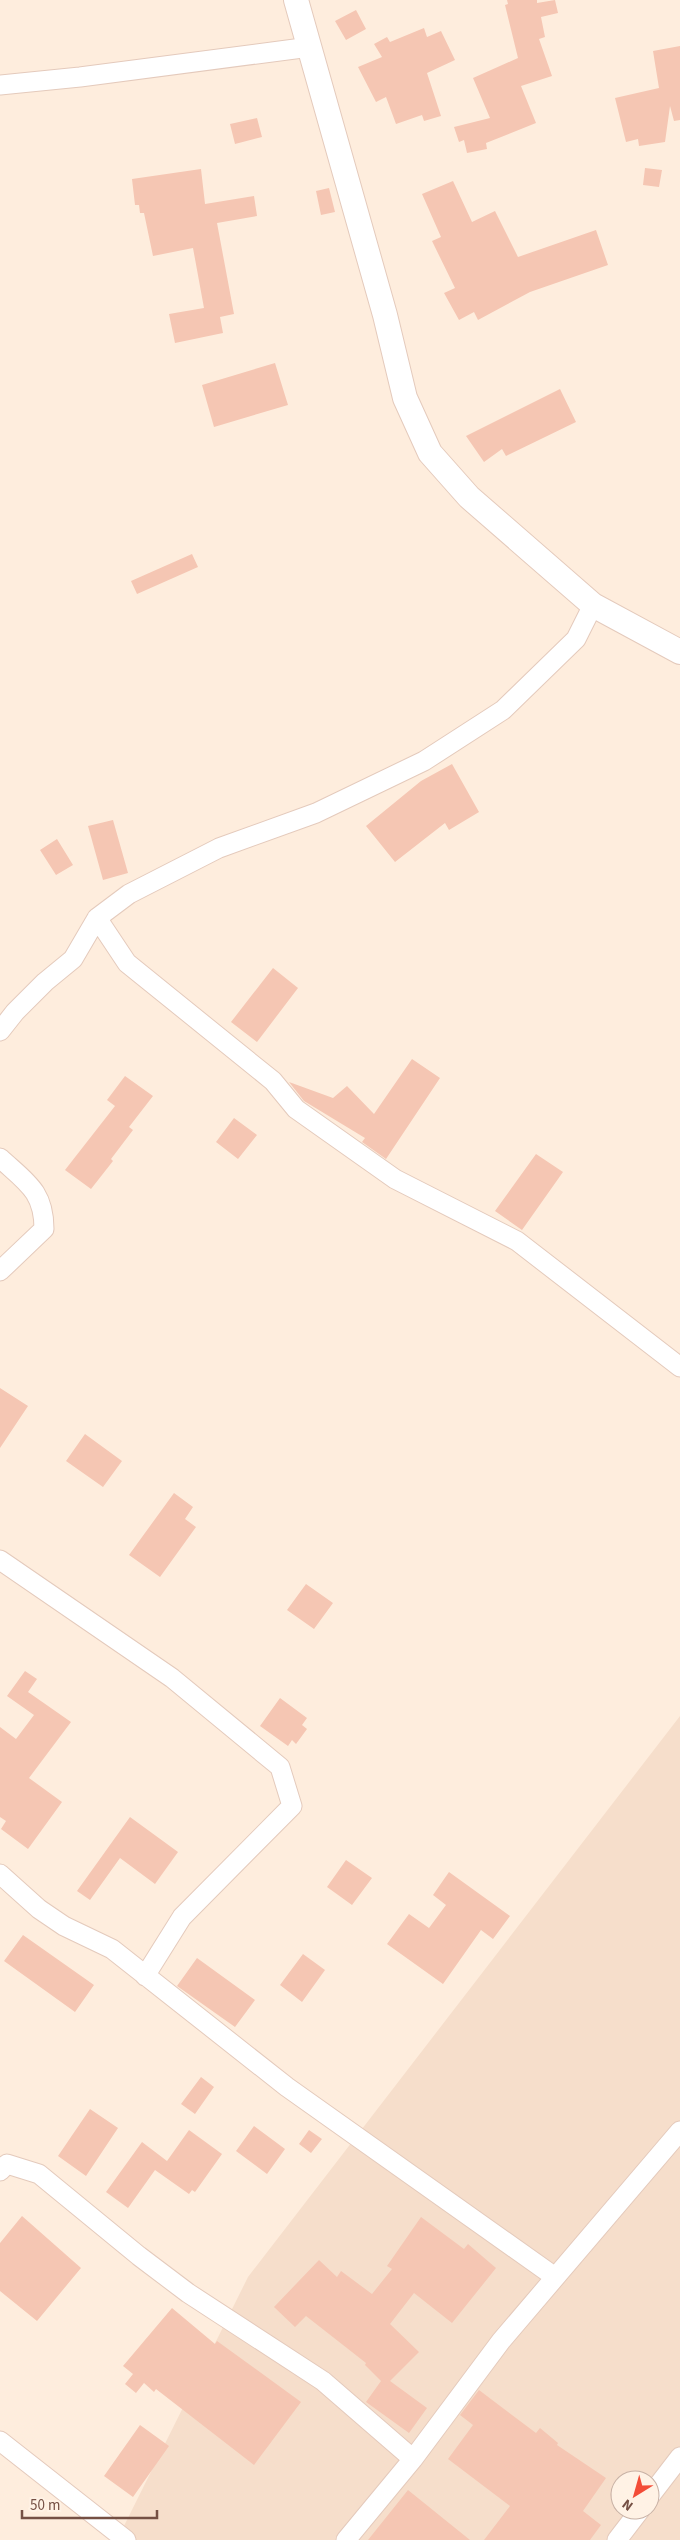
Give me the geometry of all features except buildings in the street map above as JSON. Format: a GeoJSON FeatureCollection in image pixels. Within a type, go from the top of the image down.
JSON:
{"type":"FeatureCollection","features":[{"type":"Feature","properties":{"kind":"street"},"geometry":{"type":"LineString","coordinates":[[296,0],[383,306],[405,398],[430,453],[469,497],[593,606],[645,636],[680,652]]}},
{"type":"Feature","properties":{"kind":"street"},"geometry":{"type":"LineString","coordinates":[[0,85],[80,77],[310,47]]}},
{"type":"Feature","properties":{"kind":"street"},"geometry":{"type":"LineString","coordinates":[[0,1031],[15,1012],[39,988],[73,959],[97,918],[129,894],[219,848],[316,813],[424,761],[503,710],[576,639],[593,606]]}},
{"type":"Feature","properties":{"kind":"street"},"geometry":{"type":"LineString","coordinates":[[97,918],[127,963],[273,1081],[296,1109],[395,1179],[517,1241],[680,1367]]}},
{"type":"Feature","properties":{"kind":"street"},"geometry":{"type":"LineString","coordinates":[[0,1158],[39,1197],[44,1212],[44,1229],[0,1272]]}},
{"type":"Feature","properties":{"kind":"street"},"geometry":{"type":"LineString","coordinates":[[0,1560],[172,1678],[280,1767],[292,1806],[182,1917],[145,1976]]}},
{"type":"Feature","properties":{"kind":"street"},"geometry":{"type":"LineString","coordinates":[[0,1874],[39,1909],[64,1926],[112,1949],[287,2088],[555,2277]]}},
{"type":"Feature","properties":{"kind":"street"},"geometry":{"type":"LineString","coordinates":[[346,2540],[413,2459],[501,2341],[680,2131]]}},
{"type":"Feature","properties":{"kind":"street"},"geometry":{"type":"LineString","coordinates":[[0,2171],[7,2164],[39,2174],[139,2256],[188,2293],[323,2381],[413,2459]]}},
{"type":"Feature","properties":{"kind":"street"},"geometry":{"type":"LineString","coordinates":[[0,2441],[126,2540]]}},
{"type":"Feature","properties":{"kind":"street"},"geometry":{"type":"LineString","coordinates":[[660,2483],[680,2457]]}},
{"type":"Feature","properties":{"kind":"street"},"geometry":{"type":"LineString","coordinates":[[616,2540],[632,2520]]}},
{"type":"Feature","properties":{"kind":"shaded area"},"geometry":{"type":"Polygon","coordinates":[[[680,1716],[680,2540],[117,2540],[248,2277],[680,1716]]]}}]}
